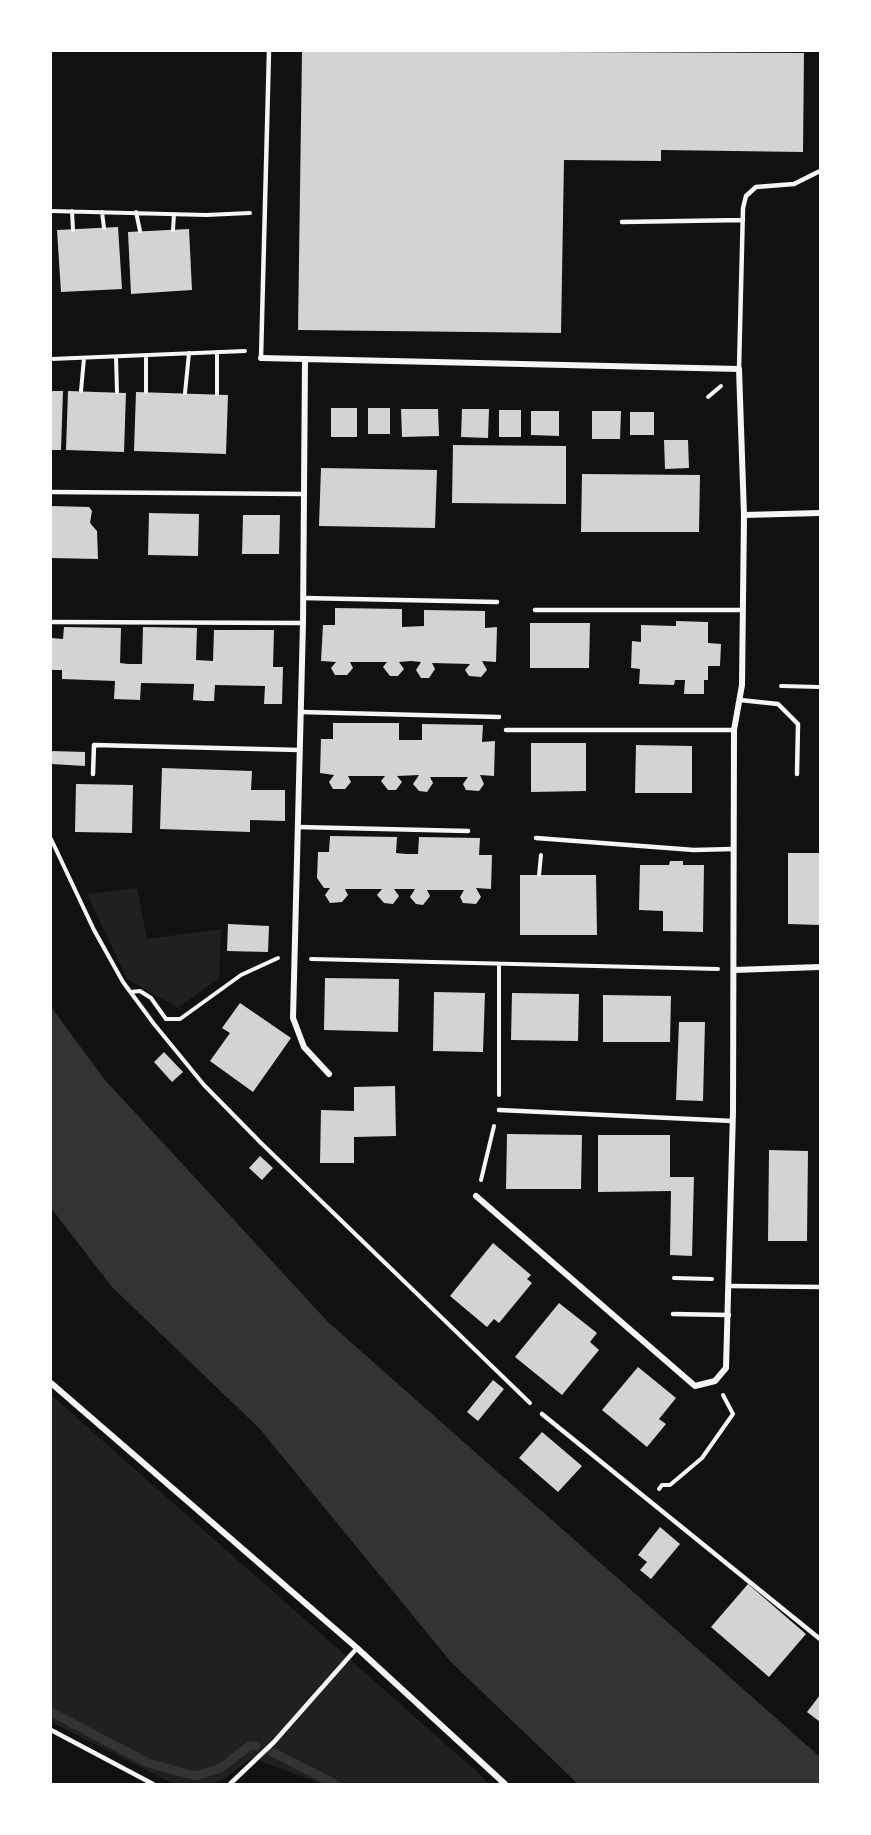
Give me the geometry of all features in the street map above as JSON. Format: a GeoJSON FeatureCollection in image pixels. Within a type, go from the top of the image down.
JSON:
{"type":"FeatureCollection","features":[{"type":"Feature","properties":{"kind":"street"},"geometry":{"type":"LineString","coordinates":[[261,358],[739,369],[744,515],[740,700],[734,730],[733,1121],[726,1368],[715,1381],[695,1386],[476,1196]]}},
{"type":"Feature","properties":{"kind":"street"},"geometry":{"type":"LineString","coordinates":[[305,360],[303,623],[293,1018],[304,1047],[329,1074]]}},
{"type":"Feature","properties":{"kind":"street"},"geometry":{"type":"LineString","coordinates":[[744,515],[820,513]]}},
{"type":"Feature","properties":{"kind":"street"},"geometry":{"type":"LineString","coordinates":[[734,970],[820,967]]}},
{"type":"Feature","properties":{"kind":"street"},"geometry":{"type":"LineString","coordinates":[[51,1383],[357,1648],[505,1784]]}},
{"type":"Feature","properties":{"kind":"lane"},"geometry":{"type":"LineString","coordinates":[[261,358],[269,51]]}},
{"type":"Feature","properties":{"kind":"lane"},"geometry":{"type":"LineString","coordinates":[[739,369],[743,220],[746,196],[756,187],[794,184],[820,171]]}},
{"type":"Feature","properties":{"kind":"lane"},"geometry":{"type":"LineString","coordinates":[[622,222],[743,220]]}},
{"type":"Feature","properties":{"kind":"lane"},"geometry":{"type":"LineString","coordinates":[[51,492],[303,494]]}},
{"type":"Feature","properties":{"kind":"lane"},"geometry":{"type":"LineString","coordinates":[[303,598],[497,602]]}},
{"type":"Feature","properties":{"kind":"lane"},"geometry":{"type":"LineString","coordinates":[[534,610],[741,610]]}},
{"type":"Feature","properties":{"kind":"lane"},"geometry":{"type":"LineString","coordinates":[[51,622],[303,623]]}},
{"type":"Feature","properties":{"kind":"lane"},"geometry":{"type":"LineString","coordinates":[[740,700],[778,704],[798,724],[797,774]]}},
{"type":"Feature","properties":{"kind":"lane"},"geometry":{"type":"LineString","coordinates":[[301,712],[499,717]]}},
{"type":"Feature","properties":{"kind":"lane"},"geometry":{"type":"LineString","coordinates":[[507,730],[734,730]]}},
{"type":"Feature","properties":{"kind":"lane"},"geometry":{"type":"LineString","coordinates":[[93,774],[94,744],[300,750]]}},
{"type":"Feature","properties":{"kind":"lane"},"geometry":{"type":"LineString","coordinates":[[298,827],[468,831]]}},
{"type":"Feature","properties":{"kind":"lane"},"geometry":{"type":"LineString","coordinates":[[536,838],[694,850],[733,849]]}},
{"type":"Feature","properties":{"kind":"lane"},"geometry":{"type":"LineString","coordinates":[[499,1110],[733,1121]]}},
{"type":"Feature","properties":{"kind":"lane"},"geometry":{"type":"LineString","coordinates":[[730,1282],[820,1287]]}},
{"type":"Feature","properties":{"kind":"lane"},"geometry":{"type":"LineString","coordinates":[[673,1314],[729,1315]]}},
{"type":"Feature","properties":{"kind":"lane"},"geometry":{"type":"LineString","coordinates":[[542,1414],[820,1639]]}},
{"type":"Feature","properties":{"kind":"lane"},"geometry":{"type":"LineString","coordinates":[[230,1784],[274,1742],[357,1648]]}},
{"type":"Feature","properties":{"kind":"lane"},"geometry":{"type":"LineString","coordinates":[[51,1730],[153,1784]]}},
{"type":"Feature","properties":{"kind":"path"},"geometry":{"type":"LineString","coordinates":[[51,211],[174,214],[265,212]]}},
{"type":"Feature","properties":{"kind":"path"},"geometry":{"type":"LineString","coordinates":[[72,211],[73,230]]}},
{"type":"Feature","properties":{"kind":"path"},"geometry":{"type":"LineString","coordinates":[[102,212],[104,228]]}},
{"type":"Feature","properties":{"kind":"path"},"geometry":{"type":"LineString","coordinates":[[136,212],[140,231]]}},
{"type":"Feature","properties":{"kind":"path"},"geometry":{"type":"LineString","coordinates":[[173,230],[174,214]]}},
{"type":"Feature","properties":{"kind":"path"},"geometry":{"type":"LineString","coordinates":[[51,359],[261,350]]}},
{"type":"Feature","properties":{"kind":"path"},"geometry":{"type":"LineString","coordinates":[[217,394],[218,352]]}},
{"type":"Feature","properties":{"kind":"path"},"geometry":{"type":"LineString","coordinates":[[185,393],[189,353]]}},
{"type":"Feature","properties":{"kind":"path"},"geometry":{"type":"LineString","coordinates":[[146,355],[146,392]]}},
{"type":"Feature","properties":{"kind":"path"},"geometry":{"type":"LineString","coordinates":[[116,357],[117,392]]}},
{"type":"Feature","properties":{"kind":"path"},"geometry":{"type":"LineString","coordinates":[[81,391],[84,358]]}},
{"type":"Feature","properties":{"kind":"path"},"geometry":{"type":"LineString","coordinates":[[51,839],[93,930],[130,992],[154,1024],[220,1101],[542,1414]]}},
{"type":"Feature","properties":{"kind":"path"},"geometry":{"type":"LineString","coordinates":[[130,992],[140,991],[151,998],[166,1019],[180,1019],[241,975],[296,951]]}},
{"type":"Feature","properties":{"kind":"path"},"geometry":{"type":"LineString","coordinates":[[296,959],[734,970]]}},
{"type":"Feature","properties":{"kind":"path"},"geometry":{"type":"LineString","coordinates":[[476,1196],[499,1110],[499,964]]}},
{"type":"Feature","properties":{"kind":"path"},"geometry":{"type":"LineString","coordinates":[[674,1278],[730,1282]]}},
{"type":"Feature","properties":{"kind":"path"},"geometry":{"type":"LineString","coordinates":[[670,1485],[702,1458],[733,1414],[715,1381]]}},
{"type":"Feature","properties":{"kind":"shaded area"},"geometry":{"type":"Polygon","coordinates":[[[137,888],[147,939],[221,929],[219,978],[178,1008],[127,979],[87,894],[137,888]]]}},
{"type":"Feature","properties":{"kind":"shaded area"},"geometry":{"type":"Polygon","coordinates":[[[51,1007],[105,1080],[328,1322],[820,1757],[820,1784],[578,1784],[451,1662],[259,1428],[112,1287],[51,1208],[51,1007]]]}},
{"type":"Feature","properties":{"kind":"shaded area"},"geometry":{"type":"Polygon","coordinates":[[[51,1395],[489,1784],[322,1784],[252,1758],[224,1779],[211,1784],[174,1784],[51,1722],[51,1395]]]}},
{"type":"Feature","properties":{"kind":"building"},"geometry":{"type":"Polygon","coordinates":[[[302,51],[804,53],[803,152],[661,150],[661,161],[564,160],[561,333],[298,330],[302,51]]]}},
{"type":"Feature","properties":{"kind":"building"},"geometry":{"type":"Polygon","coordinates":[[[118,227],[122,289],[61,292],[57,230],[118,227]]]}},
{"type":"Feature","properties":{"kind":"building"},"geometry":{"type":"Polygon","coordinates":[[[189,229],[192,290],[131,294],[128,232],[189,229]]]}},
{"type":"Feature","properties":{"kind":"building"},"geometry":{"type":"Polygon","coordinates":[[[51,391],[63,391],[61,450],[51,450],[51,391]]]}},
{"type":"Feature","properties":{"kind":"building"},"geometry":{"type":"Polygon","coordinates":[[[68,391],[126,393],[124,452],[66,450],[68,391]]]}},
{"type":"Feature","properties":{"kind":"building"},"geometry":{"type":"Polygon","coordinates":[[[136,392],[228,395],[226,454],[134,451],[136,392]]]}},
{"type":"Feature","properties":{"kind":"building"},"geometry":{"type":"Polygon","coordinates":[[[331,408],[357,408],[357,437],[331,437],[331,408]]]}},
{"type":"Feature","properties":{"kind":"building"},"geometry":{"type":"Polygon","coordinates":[[[368,408],[390,408],[390,434],[368,434],[368,408]]]}},
{"type":"Feature","properties":{"kind":"building"},"geometry":{"type":"Polygon","coordinates":[[[401,409],[438,409],[439,436],[402,437],[401,409]]]}},
{"type":"Feature","properties":{"kind":"building"},"geometry":{"type":"Polygon","coordinates":[[[462,409],[489,409],[488,438],[461,437],[462,409]]]}},
{"type":"Feature","properties":{"kind":"building"},"geometry":{"type":"Polygon","coordinates":[[[499,410],[521,410],[521,437],[499,437],[499,410]]]}},
{"type":"Feature","properties":{"kind":"building"},"geometry":{"type":"Polygon","coordinates":[[[531,411],[559,411],[559,436],[531,435],[531,411]]]}},
{"type":"Feature","properties":{"kind":"building"},"geometry":{"type":"Polygon","coordinates":[[[592,411],[621,411],[620,439],[592,439],[592,411]]]}},
{"type":"Feature","properties":{"kind":"building"},"geometry":{"type":"Polygon","coordinates":[[[630,412],[654,412],[654,435],[630,435],[630,412]]]}},
{"type":"Feature","properties":{"kind":"building"},"geometry":{"type":"Polygon","coordinates":[[[664,440],[688,440],[689,468],[665,469],[664,440]]]}},
{"type":"Feature","properties":{"kind":"building"},"geometry":{"type":"Polygon","coordinates":[[[453,445],[566,446],[566,504],[452,503],[453,445]]]}},
{"type":"Feature","properties":{"kind":"building"},"geometry":{"type":"Polygon","coordinates":[[[321,468],[437,470],[435,528],[319,526],[321,468]]]}},
{"type":"Feature","properties":{"kind":"building"},"geometry":{"type":"Polygon","coordinates":[[[582,474],[700,475],[699,532],[581,532],[582,474]]]}},
{"type":"Feature","properties":{"kind":"building"},"geometry":{"type":"Polygon","coordinates":[[[51,506],[89,507],[92,511],[90,523],[97,531],[98,559],[51,558],[51,506]]]}},
{"type":"Feature","properties":{"kind":"building"},"geometry":{"type":"Polygon","coordinates":[[[149,513],[199,514],[198,556],[148,555],[149,513]]]}},
{"type":"Feature","properties":{"kind":"building"},"geometry":{"type":"Polygon","coordinates":[[[243,515],[280,515],[279,554],[242,554],[243,515]]]}},
{"type":"Feature","properties":{"kind":"building"},"geometry":{"type":"Polygon","coordinates":[[[335,608],[402,609],[402,627],[424,626],[424,610],[485,611],[485,628],[497,627],[496,662],[482,661],[487,670],[481,677],[469,676],[465,670],[470,664],[432,663],[435,669],[429,678],[421,678],[416,670],[421,662],[411,661],[399,662],[404,669],[398,676],[390,676],[383,667],[387,662],[350,662],[353,668],[347,675],[335,675],[331,668],[336,662],[321,661],[323,625],[335,625],[335,608]]]}},
{"type":"Feature","properties":{"kind":"building"},"geometry":{"type":"Polygon","coordinates":[[[676,621],[708,622],[708,643],[721,644],[720,666],[708,666],[708,680],[704,680],[704,694],[684,694],[685,680],[675,680],[674,685],[639,684],[640,669],[631,668],[632,641],[641,642],[641,625],[676,626],[676,621]]]}},
{"type":"Feature","properties":{"kind":"building"},"geometry":{"type":"Polygon","coordinates":[[[530,623],[590,623],[589,668],[530,668],[530,623]]]}},
{"type":"Feature","properties":{"kind":"building"},"geometry":{"type":"Polygon","coordinates":[[[64,627],[121,628],[120,663],[128,664],[142,664],[143,627],[197,628],[196,660],[213,661],[214,630],[274,630],[273,667],[283,667],[282,704],[264,704],[265,686],[215,685],[214,701],[204,701],[193,700],[194,684],[141,683],[140,700],[114,699],[115,681],[62,679],[62,670],[51,670],[51,638],[63,639],[64,627]]]}},
{"type":"Feature","properties":{"kind":"building"},"geometry":{"type":"Polygon","coordinates":[[[333,723],[399,723],[399,740],[422,740],[422,724],[483,725],[482,742],[495,741],[494,776],[480,775],[484,784],[479,791],[466,790],[463,784],[468,777],[430,777],[433,783],[427,792],[419,791],[413,784],[419,775],[397,776],[402,782],[396,790],[388,790],[381,781],[385,776],[348,776],[351,782],[345,789],[333,789],[329,782],[334,775],[320,773],[321,739],[333,739],[333,723]]]}},
{"type":"Feature","properties":{"kind":"building"},"geometry":{"type":"Polygon","coordinates":[[[531,743],[586,743],[586,791],[531,792],[531,743]]]}},
{"type":"Feature","properties":{"kind":"building"},"geometry":{"type":"Polygon","coordinates":[[[636,745],[692,746],[692,793],[635,793],[636,745]]]}},
{"type":"Feature","properties":{"kind":"building"},"geometry":{"type":"Polygon","coordinates":[[[51,751],[85,752],[85,766],[51,764],[51,751]]]}},
{"type":"Feature","properties":{"kind":"building"},"geometry":{"type":"Polygon","coordinates":[[[162,768],[252,771],[251,790],[285,790],[285,821],[250,820],[250,832],[160,829],[162,768]]]}},
{"type":"Feature","properties":{"kind":"building"},"geometry":{"type":"Polygon","coordinates":[[[76,784],[133,785],[132,833],[75,832],[76,784]]]}},
{"type":"Feature","properties":{"kind":"building"},"geometry":{"type":"Polygon","coordinates":[[[330,836],[397,837],[396,853],[406,854],[418,854],[419,837],[480,838],[479,855],[492,855],[491,889],[476,888],[481,897],[476,904],[463,903],[460,897],[464,890],[427,890],[430,896],[423,905],[416,904],[410,897],[415,889],[394,889],[399,896],[393,904],[384,903],[377,895],[382,889],[345,889],[348,895],[342,902],[330,903],[325,895],[330,888],[324,888],[317,878],[318,852],[329,852],[330,836]]]}},
{"type":"Feature","properties":{"kind":"building"},"geometry":{"type":"Polygon","coordinates":[[[788,853],[820,853],[820,925],[788,924],[788,853]]]}},
{"type":"Feature","properties":{"kind":"building"},"geometry":{"type":"Polygon","coordinates":[[[670,861],[683,861],[683,865],[704,865],[703,932],[663,931],[663,911],[639,910],[640,865],[669,865],[670,861]]]}},
{"type":"Feature","properties":{"kind":"building"},"geometry":{"type":"Polygon","coordinates":[[[520,875],[596,875],[597,935],[520,935],[520,875]]]}},
{"type":"Feature","properties":{"kind":"building"},"geometry":{"type":"Polygon","coordinates":[[[228,924],[269,926],[268,952],[227,951],[228,924]]]}},
{"type":"Feature","properties":{"kind":"building"},"geometry":{"type":"Polygon","coordinates":[[[325,978],[399,979],[398,1032],[324,1030],[325,978]]]}},
{"type":"Feature","properties":{"kind":"building"},"geometry":{"type":"Polygon","coordinates":[[[434,992],[485,993],[483,1052],[433,1051],[434,992]]]}},
{"type":"Feature","properties":{"kind":"building"},"geometry":{"type":"Polygon","coordinates":[[[512,993],[579,994],[578,1041],[511,1040],[512,993]]]}},
{"type":"Feature","properties":{"kind":"building"},"geometry":{"type":"Polygon","coordinates":[[[603,995],[671,996],[670,1042],[603,1042],[603,995]]]}},
{"type":"Feature","properties":{"kind":"building"},"geometry":{"type":"Polygon","coordinates":[[[240,1003],[291,1038],[253,1092],[210,1061],[230,1033],[222,1028],[240,1003]]]}},
{"type":"Feature","properties":{"kind":"building"},"geometry":{"type":"Polygon","coordinates":[[[679,1022],[705,1022],[703,1101],[676,1100],[679,1022]]]}},
{"type":"Feature","properties":{"kind":"building"},"geometry":{"type":"Polygon","coordinates":[[[164,1052],[183,1072],[172,1082],[154,1062],[164,1052]]]}},
{"type":"Feature","properties":{"kind":"building"},"geometry":{"type":"Polygon","coordinates":[[[395,1086],[396,1136],[354,1137],[354,1163],[320,1163],[321,1110],[354,1111],[354,1087],[395,1086]]]}},
{"type":"Feature","properties":{"kind":"building"},"geometry":{"type":"Polygon","coordinates":[[[507,1134],[582,1135],[581,1189],[506,1189],[507,1134]]]}},
{"type":"Feature","properties":{"kind":"building"},"geometry":{"type":"Polygon","coordinates":[[[598,1135],[670,1135],[670,1177],[694,1177],[692,1256],[670,1255],[671,1191],[598,1192],[598,1135]]]}},
{"type":"Feature","properties":{"kind":"building"},"geometry":{"type":"Polygon","coordinates":[[[769,1150],[808,1151],[807,1241],[768,1241],[769,1150]]]}},
{"type":"Feature","properties":{"kind":"building"},"geometry":{"type":"Polygon","coordinates":[[[260,1156],[273,1168],[262,1180],[249,1168],[260,1156]]]}},
{"type":"Feature","properties":{"kind":"building"},"geometry":{"type":"Polygon","coordinates":[[[493,1243],[531,1275],[527,1279],[532,1283],[499,1323],[494,1319],[487,1327],[450,1296],[493,1243]]]}},
{"type":"Feature","properties":{"kind":"building"},"geometry":{"type":"Polygon","coordinates":[[[559,1303],[597,1333],[590,1342],[599,1350],[562,1395],[515,1357],[559,1303]]]}},
{"type":"Feature","properties":{"kind":"building"},"geometry":{"type":"Polygon","coordinates":[[[638,1367],[676,1398],[659,1419],[666,1424],[647,1447],[602,1410],[638,1367]]]}},
{"type":"Feature","properties":{"kind":"building"},"geometry":{"type":"Polygon","coordinates":[[[493,1380],[504,1389],[478,1421],[467,1412],[493,1380]]]}},
{"type":"Feature","properties":{"kind":"building"},"geometry":{"type":"Polygon","coordinates":[[[542,1432],[582,1466],[558,1492],[519,1458],[542,1432]]]}},
{"type":"Feature","properties":{"kind":"building"},"geometry":{"type":"Polygon","coordinates":[[[660,1527],[680,1544],[651,1579],[640,1570],[647,1562],[638,1555],[660,1527]]]}},
{"type":"Feature","properties":{"kind":"building"},"geometry":{"type":"Polygon","coordinates":[[[748,1584],[806,1634],[769,1677],[711,1627],[748,1584]]]}},
{"type":"Feature","properties":{"kind":"building"},"geometry":{"type":"Polygon","coordinates":[[[820,1695],[820,1722],[807,1712],[820,1695]]]}},
{"type":"Feature","properties":{"kind":"waterway"},"geometry":{"type":"LineString","coordinates":[[51,1712],[148,1763],[195,1776],[221,1768],[249,1746],[256,1746]]}},
{"type":"Feature","properties":{"kind":"waterway"},"geometry":{"type":"LineString","coordinates":[[272,1752],[335,1784]]}}]}
